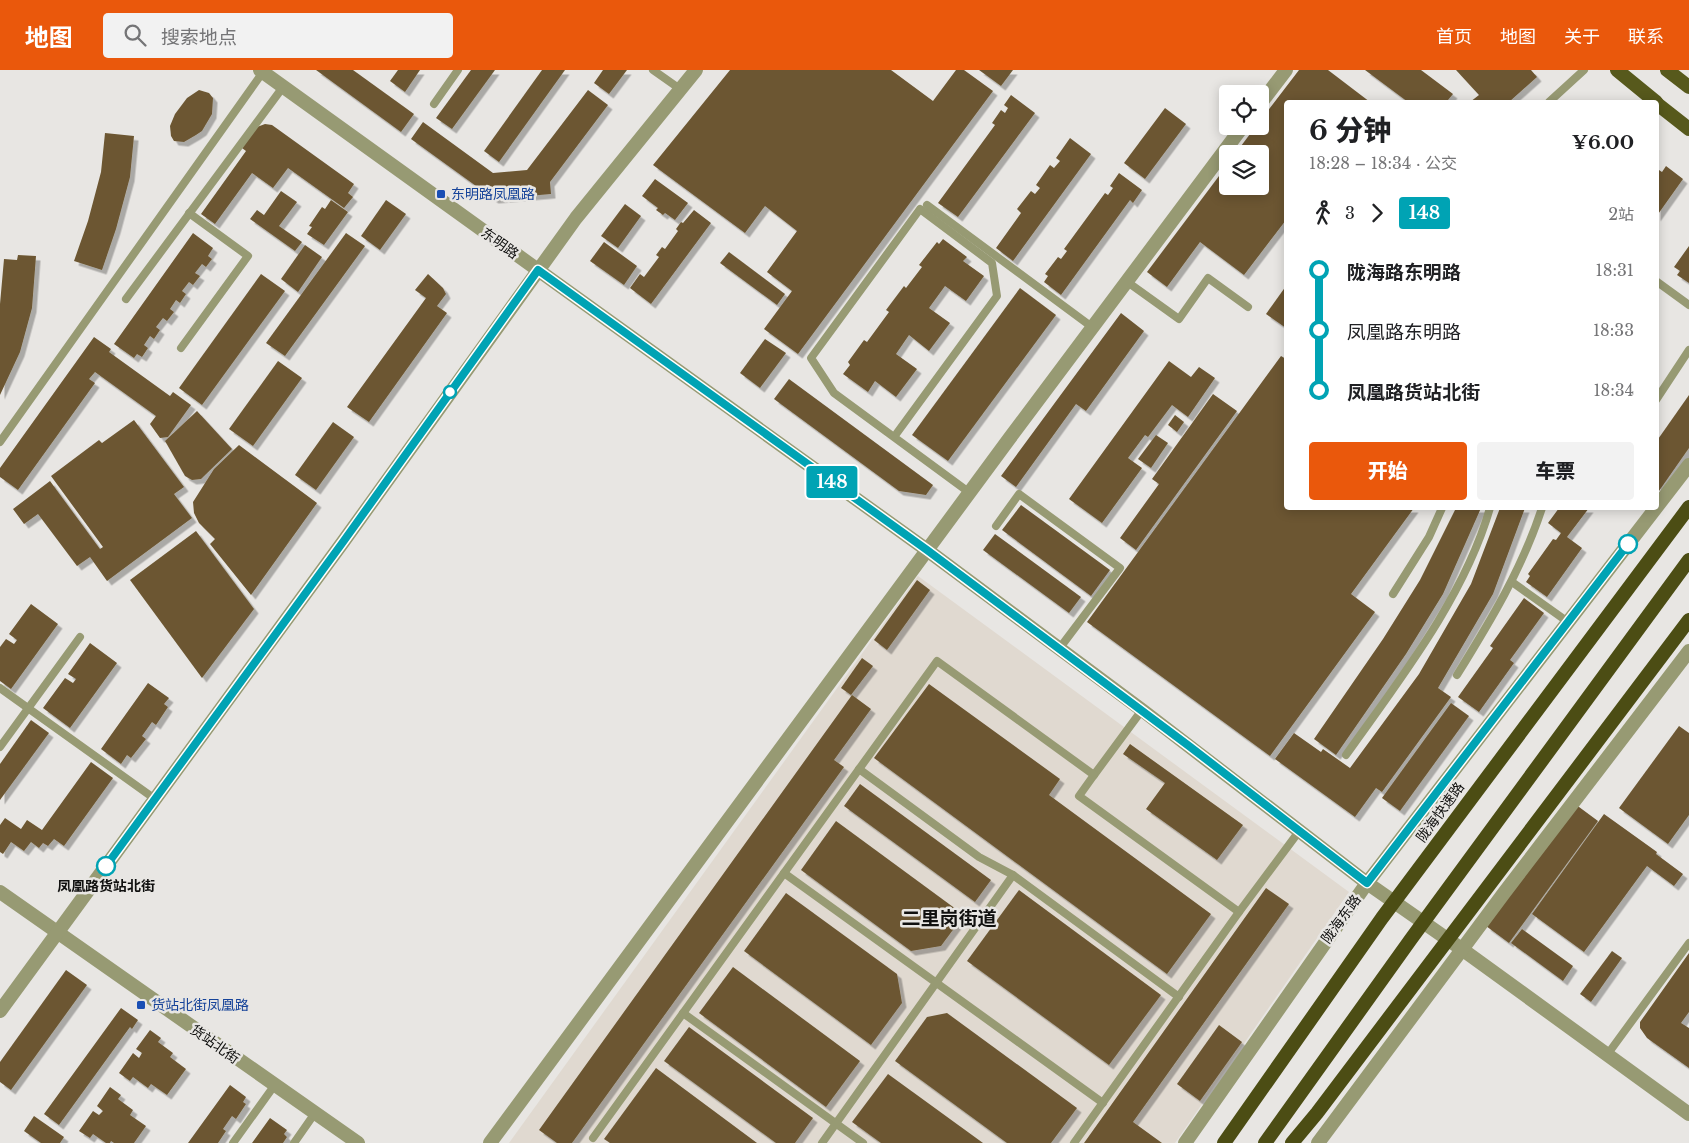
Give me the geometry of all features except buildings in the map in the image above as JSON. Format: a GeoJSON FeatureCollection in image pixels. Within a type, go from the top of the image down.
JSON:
{"type":"FeatureCollection","features":[{"type":"Feature","properties":{"kind":"highway","name":"陇海快速路"},"geometry":{"type":"LineString","coordinates":[[1224,1143],[1388,910],[1689,507]]}},
{"type":"Feature","properties":{"kind":"highway"},"geometry":{"type":"LineString","coordinates":[[1265,1143],[1395,961],[1689,560]]}},
{"type":"Feature","properties":{"kind":"highway"},"geometry":{"type":"LineString","coordinates":[[1292,1143],[1689,620]]}},
{"type":"Feature","properties":{"kind":"main road"},"geometry":{"type":"LineString","coordinates":[[1617,70],[1652,100]]}},
{"type":"Feature","properties":{"kind":"main road"},"geometry":{"type":"LineString","coordinates":[[1668,70],[1689,87]]}},
{"type":"Feature","properties":{"kind":"main road"},"geometry":{"type":"LineString","coordinates":[[1659,105],[1689,129]]}},
{"type":"Feature","properties":{"kind":"street"},"geometry":{"type":"LineString","coordinates":[[0,1011],[576,218],[696,70]]}},
{"type":"Feature","properties":{"kind":"street"},"geometry":{"type":"LineString","coordinates":[[1269,92],[1286,70]]}},
{"type":"Feature","properties":{"kind":"street","name":"东明路"},"geometry":{"type":"LineString","coordinates":[[261,71],[927,550],[1142,710],[1367,883],[1463,950],[1689,1114]]}},
{"type":"Feature","properties":{"kind":"street"},"geometry":{"type":"LineString","coordinates":[[490,1143],[1126,280],[1236,135]]}},
{"type":"Feature","properties":{"kind":"street","name":"陇海东路"},"geometry":{"type":"LineString","coordinates":[[1659,504],[1689,465]]}},
{"type":"Feature","properties":{"kind":"street","name":"陇海东路"},"geometry":{"type":"LineString","coordinates":[[1185,1143],[1367,883],[1654,510]]}},
{"type":"Feature","properties":{"kind":"street"},"geometry":{"type":"LineString","coordinates":[[1318,1143],[1504,893],[1689,650]]}},
{"type":"Feature","properties":{"kind":"street","name":"货站北街"},"geometry":{"type":"LineString","coordinates":[[0,892],[274,1086],[358,1143]]}},
{"type":"Feature","properties":{"kind":"lane"},"geometry":{"type":"LineString","coordinates":[[434,104],[458,70]]}},
{"type":"Feature","properties":{"kind":"lane"},"geometry":{"type":"LineString","coordinates":[[654,70],[680,89]]}},
{"type":"Feature","properties":{"kind":"lane"},"geometry":{"type":"LineString","coordinates":[[1551,100],[1584,70]]}},
{"type":"Feature","properties":{"kind":"lane"},"geometry":{"type":"LineString","coordinates":[[0,442],[261,71]]}},
{"type":"Feature","properties":{"kind":"lane"},"geometry":{"type":"LineString","coordinates":[[126,299],[283,87]]}},
{"type":"Feature","properties":{"kind":"lane"},"geometry":{"type":"LineString","coordinates":[[927,205],[1092,327]]}},
{"type":"Feature","properties":{"kind":"lane"},"geometry":{"type":"LineString","coordinates":[[894,437],[997,296],[992,263],[920,210],[810,358],[834,393],[894,437],[970,492]]}},
{"type":"Feature","properties":{"kind":"lane"},"geometry":{"type":"LineString","coordinates":[[181,348],[248,256],[189,213]]}},
{"type":"Feature","properties":{"kind":"lane"},"geometry":{"type":"LineString","coordinates":[[1126,280],[1179,319],[1208,278],[1248,307]]}},
{"type":"Feature","properties":{"kind":"lane"},"geometry":{"type":"LineString","coordinates":[[1659,283],[1689,305]]}},
{"type":"Feature","properties":{"kind":"lane"},"geometry":{"type":"LineString","coordinates":[[1659,395],[1689,350]]}},
{"type":"Feature","properties":{"kind":"lane"},"geometry":{"type":"LineString","coordinates":[[996,526],[1019,494],[1120,568],[1059,649]]}},
{"type":"Feature","properties":{"kind":"lane"},"geometry":{"type":"LineString","coordinates":[[1393,594],[1429,536],[1441,510]]}},
{"type":"Feature","properties":{"kind":"lane"},"geometry":{"type":"LineString","coordinates":[[1346,755],[1420,651],[1465,572],[1489,510]]}},
{"type":"Feature","properties":{"kind":"lane"},"geometry":{"type":"LineString","coordinates":[[1457,675],[1501,604],[1523,559],[1541,510]]}},
{"type":"Feature","properties":{"kind":"lane"},"geometry":{"type":"LineString","coordinates":[[1512,582],[1568,622]]}},
{"type":"Feature","properties":{"kind":"lane"},"geometry":{"type":"LineString","coordinates":[[0,748],[80,637]]}},
{"type":"Feature","properties":{"kind":"lane"},"geometry":{"type":"LineString","coordinates":[[592,1138],[937,661],[1094,775]]}},
{"type":"Feature","properties":{"kind":"lane"},"geometry":{"type":"LineString","coordinates":[[0,688],[155,799]]}},
{"type":"Feature","properties":{"kind":"lane"},"geometry":{"type":"LineString","coordinates":[[1142,710],[1079,796],[1240,912]]}},
{"type":"Feature","properties":{"kind":"lane"},"geometry":{"type":"LineString","coordinates":[[859,769],[979,857],[1013,875],[1179,997]]}},
{"type":"Feature","properties":{"kind":"lane"},"geometry":{"type":"LineString","coordinates":[[1074,1143],[1300,830]]}},
{"type":"Feature","properties":{"kind":"lane"},"geometry":{"type":"LineString","coordinates":[[784,873],[1103,1103]]}},
{"type":"Feature","properties":{"kind":"lane"},"geometry":{"type":"LineString","coordinates":[[822,1143],[1013,875]]}},
{"type":"Feature","properties":{"kind":"lane"},"geometry":{"type":"LineString","coordinates":[[1607,1055],[1689,943]]}},
{"type":"Feature","properties":{"kind":"lane"},"geometry":{"type":"LineString","coordinates":[[683,1013],[863,1143]]}},
{"type":"Feature","properties":{"kind":"lane"},"geometry":{"type":"LineString","coordinates":[[232,1143],[274,1086]]}},
{"type":"Feature","properties":{"kind":"lane"},"geometry":{"type":"LineString","coordinates":[[294,1143],[315,1113]]}},
{"type":"Feature","properties":{"kind":"shaded area"},"geometry":{"type":"Polygon","coordinates":[[[918,576],[1349,892],[1175,1143],[509,1143],[918,576]]]}},
{"type":"Feature","properties":{"kind":"bus line","name":"148"},"geometry":{"type":"LineString","coordinates":[[106,866],[343,542],[538,270],[927,550],[1142,710],[1367,883],[1628,544]]}},
{"type":"Feature","properties":{"kind":"place","name":"东明路凤凰路"},"geometry":{"type":"Point","coordinates":[441,194]}},
{"type":"Feature","properties":{"kind":"place","name":"凤凰路货站北街"},"geometry":{"type":"Point","coordinates":[106,866]}},
{"type":"Feature","properties":{"kind":"place","name":"货站北街凤凰路"},"geometry":{"type":"Point","coordinates":[141,1005]}},
{"type":"Feature","properties":{"kind":"district","name":"二里岗街道"},"geometry":{"type":"Point","coordinates":[949,918]}}]}
